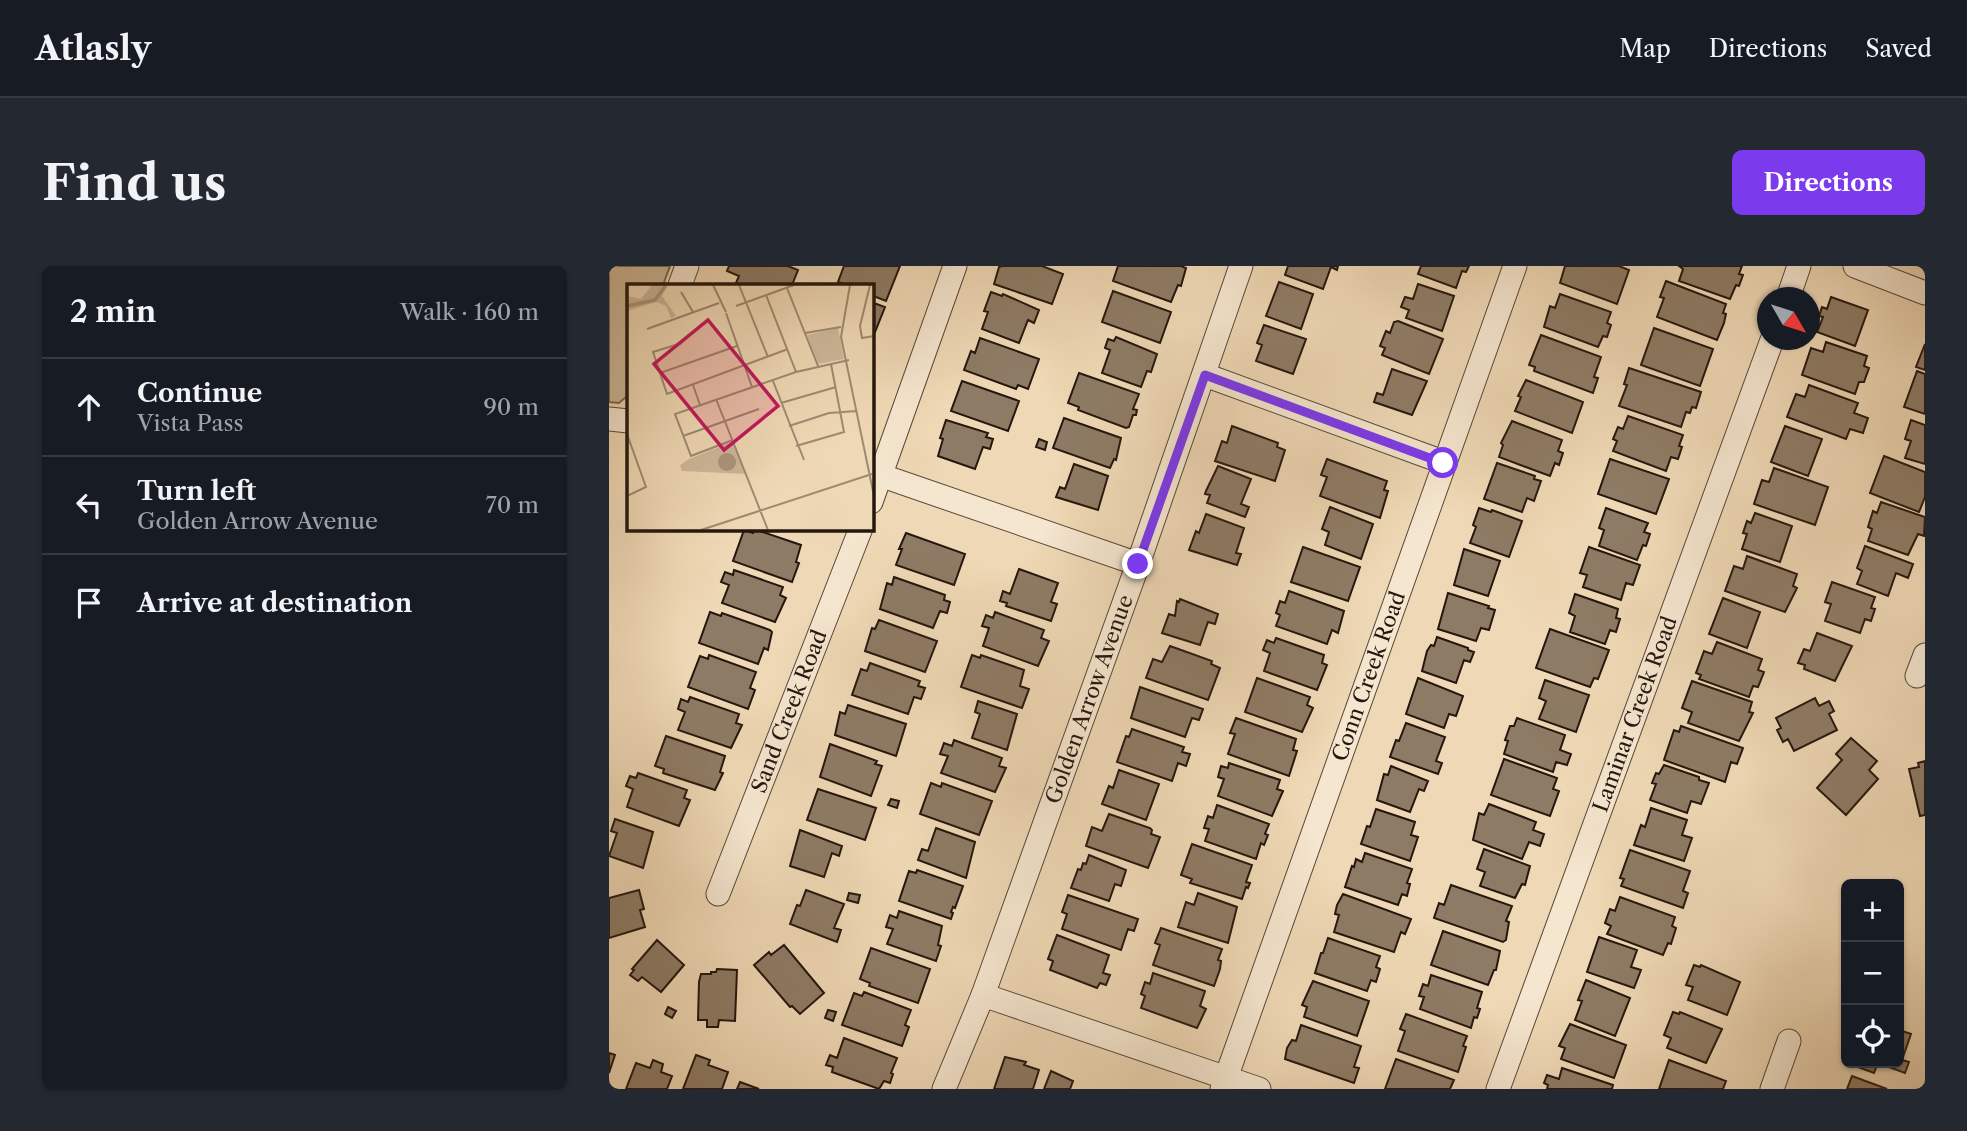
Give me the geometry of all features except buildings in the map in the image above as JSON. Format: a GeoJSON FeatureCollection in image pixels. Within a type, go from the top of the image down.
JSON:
{"type":"FeatureCollection","features":[{"type":"Feature","properties":{"kind":"street"},"geometry":{"type":"LineString","coordinates":[[680,284],[687,266]]}},
{"type":"Feature","properties":{"kind":"street"},"geometry":{"type":"LineString","coordinates":[[873,492],[877,473],[955,266]]}},
{"type":"Feature","properties":{"kind":"street","name":"Golden Arrow Avenue"},"geometry":{"type":"LineString","coordinates":[[944,1089],[983,995],[1205,375],[1241,266]]}},
{"type":"Feature","properties":{"kind":"street","name":"Conn Creek Road"},"geometry":{"type":"LineString","coordinates":[[1224,1083],[1515,266]]}},
{"type":"Feature","properties":{"kind":"street"},"geometry":{"type":"LineString","coordinates":[[1791,287],[1799,266]]}},
{"type":"Feature","properties":{"kind":"street"},"geometry":{"type":"LineString","coordinates":[[1855,266],[1925,293]]}},
{"type":"Feature","properties":{"kind":"street","name":"Laminar Creek Road"},"geometry":{"type":"LineString","coordinates":[[1499,1089],[1768,350]]}},
{"type":"Feature","properties":{"kind":"street"},"geometry":{"type":"LineString","coordinates":[[1205,375],[1443,463]]}},
{"type":"Feature","properties":{"kind":"street"},"geometry":{"type":"LineString","coordinates":[[609,419],[627,421]]}},
{"type":"Feature","properties":{"kind":"street"},"geometry":{"type":"LineString","coordinates":[[877,473],[1138,564]]}},
{"type":"Feature","properties":{"kind":"street","name":"Sand Creek Road"},"geometry":{"type":"LineString","coordinates":[[718,894],[860,530]]}},
{"type":"Feature","properties":{"kind":"street"},"geometry":{"type":"LineString","coordinates":[[983,995],[1224,1083],[1259,1089]]}},
{"type":"Feature","properties":{"kind":"street"},"geometry":{"type":"LineString","coordinates":[[1772,1089],[1789,1041]]}},
{"type":"Feature","properties":{"kind":"shaded area"},"geometry":{"type":"Polygon","coordinates":[[[609,266],[670,266],[663,284],[627,284],[627,394],[619,403],[609,402],[609,266]]]}},
{"type":"Feature","properties":{"kind":"route"},"geometry":{"type":"LineString","coordinates":[[1138,564],[1205,375],[1443,463]]}}]}
